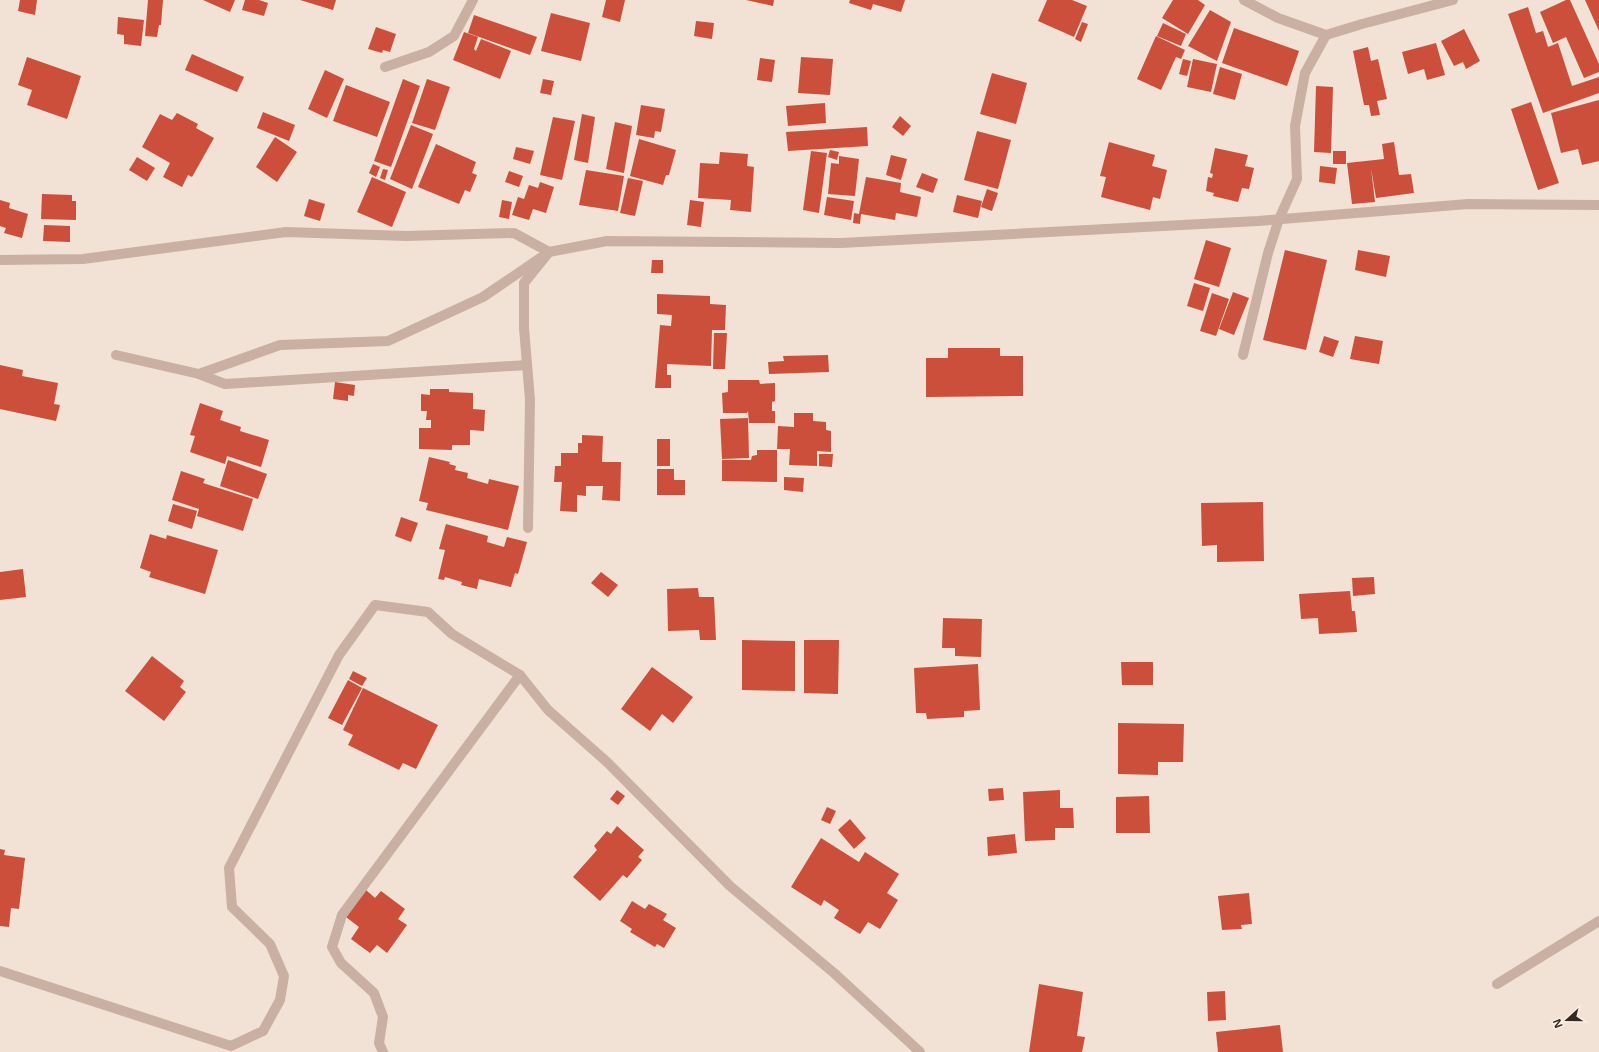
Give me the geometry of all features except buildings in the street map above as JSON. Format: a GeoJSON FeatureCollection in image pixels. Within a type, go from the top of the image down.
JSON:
{"type":"FeatureCollection","features":[{"type":"Feature","properties":{"kind":"street"},"geometry":{"type":"LineString","coordinates":[[385,67],[429,52],[454,36],[473,0]]}},
{"type":"Feature","properties":{"kind":"street"},"geometry":{"type":"LineString","coordinates":[[1244,0],[1278,18],[1326,36],[1362,24],[1453,0]]}},
{"type":"Feature","properties":{"kind":"street"},"geometry":{"type":"LineString","coordinates":[[1243,355],[1268,253],[1279,219],[1297,179],[1295,126],[1305,73],[1326,36]]}},
{"type":"Feature","properties":{"kind":"street"},"geometry":{"type":"LineString","coordinates":[[199,374],[280,345],[388,341],[483,296],[549,252],[607,241],[841,243],[1279,219],[1468,204],[1599,205]]}},
{"type":"Feature","properties":{"kind":"street"},"geometry":{"type":"LineString","coordinates":[[0,260],[83,259],[286,232],[406,236],[514,234],[549,252]]}},
{"type":"Feature","properties":{"kind":"street"},"geometry":{"type":"LineString","coordinates":[[528,528],[530,400],[524,328],[524,283],[549,252]]}},
{"type":"Feature","properties":{"kind":"street"},"geometry":{"type":"LineString","coordinates":[[116,355],[199,374],[225,384],[527,365]]}},
{"type":"Feature","properties":{"kind":"street"},"geometry":{"type":"LineString","coordinates":[[0,971],[231,1046],[264,1031],[280,1000],[284,976],[270,944],[232,907],[229,868],[339,655],[375,605],[428,612],[452,634],[520,675],[548,710],[607,762],[730,886],[834,973],[920,1052]]}},
{"type":"Feature","properties":{"kind":"street"},"geometry":{"type":"LineString","coordinates":[[383,1052],[379,1043],[383,1017],[374,993],[341,964],[332,947],[342,915],[520,675]]}},
{"type":"Feature","properties":{"kind":"street"},"geometry":{"type":"LineString","coordinates":[[1497,984],[1599,922]]}}]}
